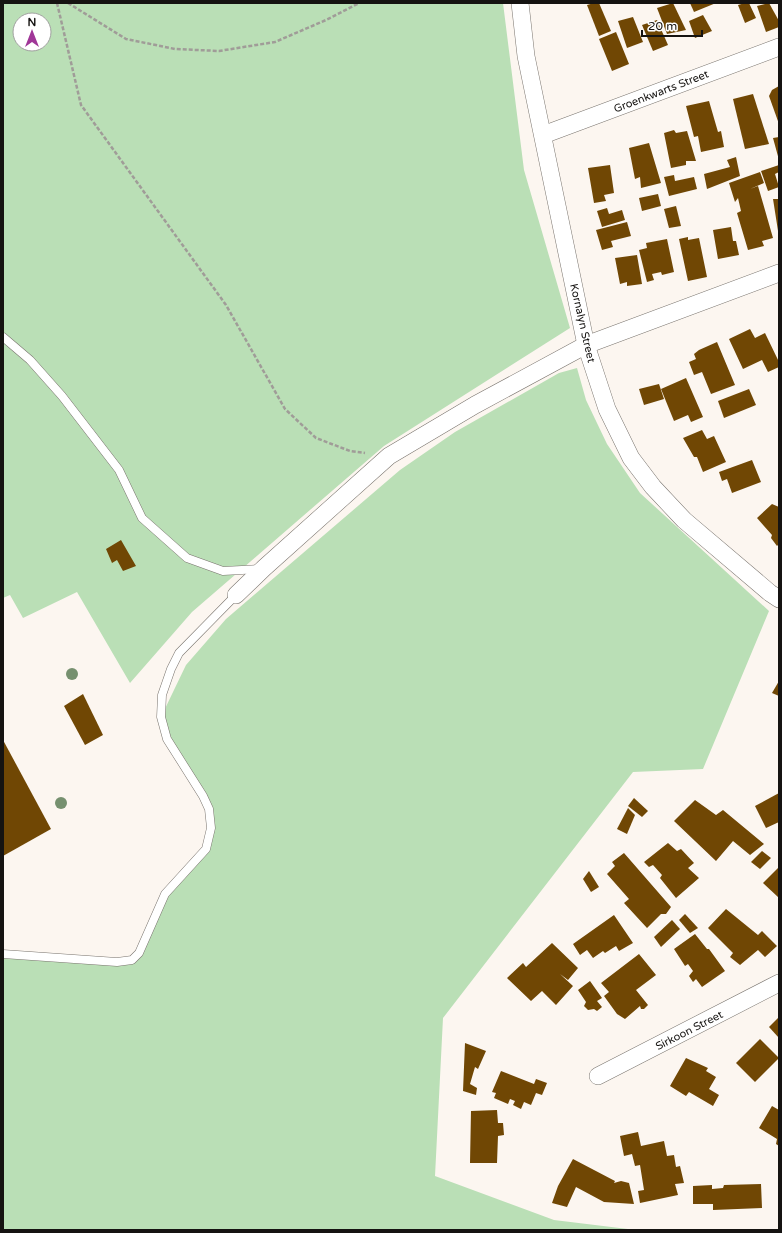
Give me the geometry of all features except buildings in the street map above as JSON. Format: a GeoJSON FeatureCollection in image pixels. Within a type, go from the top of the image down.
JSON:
{"type":"FeatureCollection","features":[{"type":"Feature","properties":{"kind":"street","name":"Kornalyn Street"},"geometry":{"type":"LineString","coordinates":[[520,3],[526,56],[586,345],[607,409],[631,458],[653,486],[684,520],[779,599]]}},
{"type":"Feature","properties":{"kind":"street","name":"Groenkwarts Street"},"geometry":{"type":"LineString","coordinates":[[543,135],[779,47]]}},
{"type":"Feature","properties":{"kind":"street"},"geometry":{"type":"LineString","coordinates":[[236,595],[264,568],[390,456],[517,381],[586,345],[779,273]]}},
{"type":"Feature","properties":{"kind":"street","name":"Sirkoon Street"},"geometry":{"type":"LineString","coordinates":[[598,1076],[779,984]]}},
{"type":"Feature","properties":{"kind":"lane"},"geometry":{"type":"LineString","coordinates":[[3,337],[30,360],[62,396],[118,470],[142,518],[187,558],[223,571],[264,568]]}},
{"type":"Feature","properties":{"kind":"lane"},"geometry":{"type":"LineString","coordinates":[[3,954],[117,962],[132,960],[139,953],[165,894],[206,849],[211,828],[209,809],[203,796],[167,739],[161,717],[162,695],[171,669],[179,653],[236,595]]}},
{"type":"Feature","properties":{"kind":"path"},"geometry":{"type":"LineString","coordinates":[[57,3],[82,105],[226,305],[285,409],[316,438],[350,451],[390,456]]}},
{"type":"Feature","properties":{"kind":"path"},"geometry":{"type":"LineString","coordinates":[[68,3],[126,39],[175,49],[219,51],[274,42],[326,20],[359,3]]}},
{"type":"Feature","properties":{"kind":"green space"},"geometry":{"type":"Polygon","coordinates":[[[3,3],[503,3],[524,170],[570,328],[384,446],[192,612],[130,683],[77,592],[23,618],[10,595],[3,598],[3,3]]]}},
{"type":"Feature","properties":{"kind":"green space"},"geometry":{"type":"Polygon","coordinates":[[[577,368],[586,400],[607,444],[640,493],[769,611],[703,769],[633,772],[443,1018],[435,1176],[554,1220],[636,1230],[3,1230],[3,954],[132,960],[165,894],[206,849],[209,809],[181,763],[161,717],[186,665],[226,619],[400,470],[455,432],[559,373],[577,368]]]}}]}
